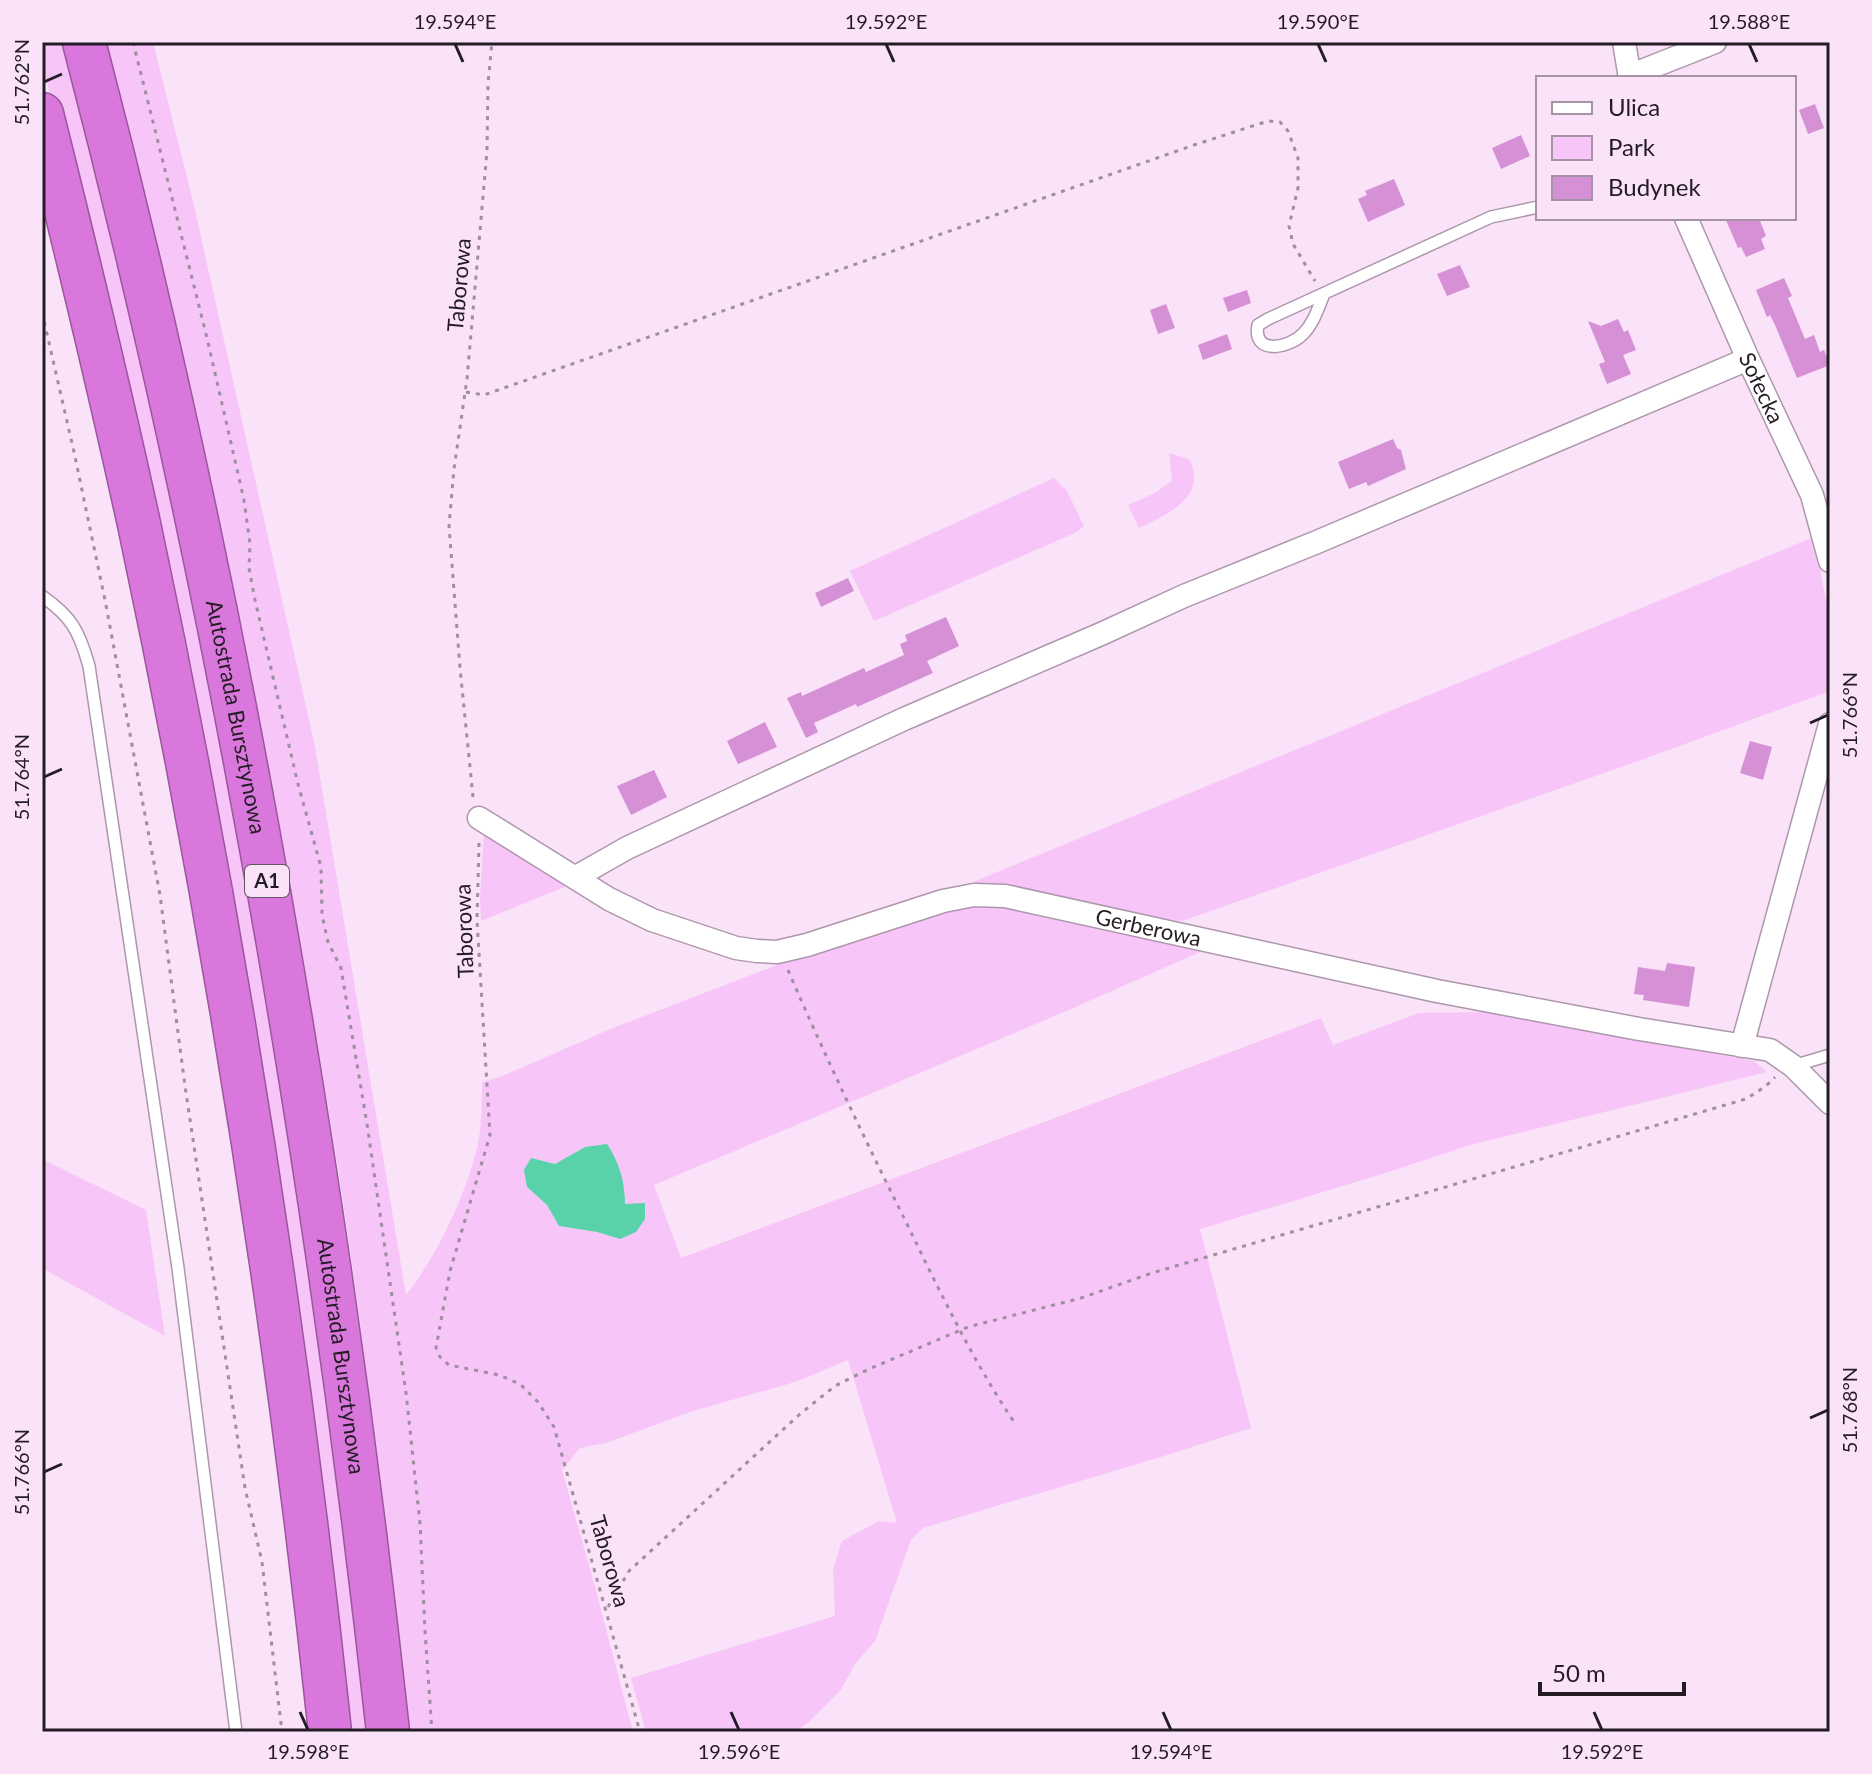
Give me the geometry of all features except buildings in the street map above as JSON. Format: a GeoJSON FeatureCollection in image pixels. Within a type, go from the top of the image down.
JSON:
{"type":"FeatureCollection","features":[{"type":"Feature","properties":{"kind":"highway","name":"Autostrada Bursztynowa"},"geometry":{"type":"LineString","coordinates":[[84,42],[150,312],[203,553],[280,950],[347,1386],[388,1732]]}},
{"type":"Feature","properties":{"kind":"highway"},"geometry":{"type":"LineString","coordinates":[[42,114],[139,524],[205,862],[273,1271],[330,1732]]}},
{"type":"Feature","properties":{"kind":"street"},"geometry":{"type":"LineString","coordinates":[[1624,42],[1629,76]]}},
{"type":"Feature","properties":{"kind":"street"},"geometry":{"type":"LineString","coordinates":[[1631,76],[1715,42]]}},
{"type":"Feature","properties":{"kind":"street","name":"Sołecka"},"geometry":{"type":"LineString","coordinates":[[1687,220],[1812,495],[1830,561]]}},
{"type":"Feature","properties":{"kind":"street"},"geometry":{"type":"LineString","coordinates":[[576,877],[627,848],[862,739],[1184,596],[1748,359]]}},
{"type":"Feature","properties":{"kind":"street"},"geometry":{"type":"LineString","coordinates":[[1742,1046],[1830,724]]}},
{"type":"Feature","properties":{"kind":"street","name":"Gerberowa"},"geometry":{"type":"LineString","coordinates":[[479,818],[609,899],[652,920],[736,948],[782,951],[943,901],[974,895],[1005,896],[1437,991],[1770,1050],[1791,1064],[1830,1103]]}},
{"type":"Feature","properties":{"kind":"lane"},"geometry":{"type":"LineString","coordinates":[[1324,294],[1313,321],[1294,342],[1281,347],[1270,347],[1262,342],[1257,332],[1258,325],[1324,294],[1491,217],[1536,207]]}},
{"type":"Feature","properties":{"kind":"lane"},"geometry":{"type":"LineString","coordinates":[[42,596],[68,616],[82,641],[89,666],[178,1268],[236,1732]]}},
{"type":"Feature","properties":{"kind":"lane"},"geometry":{"type":"LineString","coordinates":[[1791,1064],[1830,1055]]}},
{"type":"Feature","properties":{"kind":"path"},"geometry":{"type":"LineString","coordinates":[[133,42],[241,485],[255,600],[298,784],[321,867],[322,915],[328,942],[341,968],[406,1393],[420,1523],[432,1732]]}},
{"type":"Feature","properties":{"kind":"path","name":"Taborowa"},"geometry":{"type":"LineString","coordinates":[[492,42],[487,151],[465,392],[449,526],[474,810],[479,818],[477,920],[490,1135],[450,1271],[436,1348],[449,1365],[499,1375],[520,1384],[538,1402],[554,1427],[640,1732]]}},
{"type":"Feature","properties":{"kind":"path"},"geometry":{"type":"LineString","coordinates":[[465,392],[484,395],[1268,121],[1280,122],[1288,131],[1298,158],[1298,188],[1289,226],[1293,244],[1324,294]]}},
{"type":"Feature","properties":{"kind":"path"},"geometry":{"type":"LineString","coordinates":[[42,312],[102,585],[160,895],[242,1474],[262,1562],[282,1732]]}},
{"type":"Feature","properties":{"kind":"path"},"geometry":{"type":"LineString","coordinates":[[782,951],[843,1093],[959,1331],[988,1384],[1014,1422]]}},
{"type":"Feature","properties":{"kind":"path"},"geometry":{"type":"LineString","coordinates":[[607,1609],[629,1571],[800,1414],[835,1386],[869,1369],[959,1331],[1081,1298],[1152,1273],[1746,1099],[1791,1064]]}},
{"type":"Feature","properties":{"kind":"green space"},"geometry":{"type":"Polygon","coordinates":[[[42,42],[71,42],[245,827],[375,1732],[342,1732],[82,221],[42,63],[42,42]]]}},
{"type":"Feature","properties":{"kind":"green space"},"geometry":{"type":"Polygon","coordinates":[[[104,42],[153,42],[192,197],[315,747],[406,1295],[438,1246],[469,1174],[479,1138],[482,1082],[795,958],[948,907],[1004,904],[1207,949],[654,1185],[681,1258],[1321,1018],[1333,1045],[1419,1013],[1488,1012],[1754,1061],[1767,1072],[1470,1145],[1200,1229],[1251,1428],[923,1528],[911,1540],[875,1641],[855,1664],[840,1691],[795,1732],[646,1732],[631,1678],[835,1616],[833,1569],[842,1541],[879,1521],[897,1523],[848,1360],[795,1382],[693,1411],[606,1443],[580,1448],[562,1470],[633,1732],[407,1732],[358,1309],[338,1168],[288,882],[104,42]],[[585,1147],[555,1164],[527,1187],[547,1205],[559,1226],[620,1239],[625,1192],[585,1147]]]}},
{"type":"Feature","properties":{"kind":"green space"},"geometry":{"type":"Polygon","coordinates":[[[1169,453],[1189,459],[1194,484],[1189,494],[1172,510],[1139,528],[1128,505],[1172,481],[1169,453]]]}},
{"type":"Feature","properties":{"kind":"green space"},"geometry":{"type":"Polygon","coordinates":[[[1054,478],[1067,491],[1084,526],[1077,532],[874,621],[850,571],[1054,478]]]}},
{"type":"Feature","properties":{"kind":"green space"},"geometry":{"type":"Polygon","coordinates":[[[1814,537],[1830,622],[1830,691],[1182,921],[1113,911],[973,882],[1814,537]]]}},
{"type":"Feature","properties":{"kind":"green space"},"geometry":{"type":"Polygon","coordinates":[[[484,832],[572,884],[481,921],[484,832]]]}},
{"type":"Feature","properties":{"kind":"green space"},"geometry":{"type":"Polygon","coordinates":[[[42,1159],[146,1210],[165,1336],[42,1268],[42,1159]]]}},
{"type":"Feature","properties":{"kind":"shaded area"},"geometry":{"type":"Polygon","coordinates":[[[607,1144],[620,1172],[625,1204],[645,1203],[645,1219],[636,1232],[620,1239],[559,1226],[547,1205],[527,1187],[524,1170],[531,1158],[555,1164],[585,1147],[607,1144]]]}}]}
